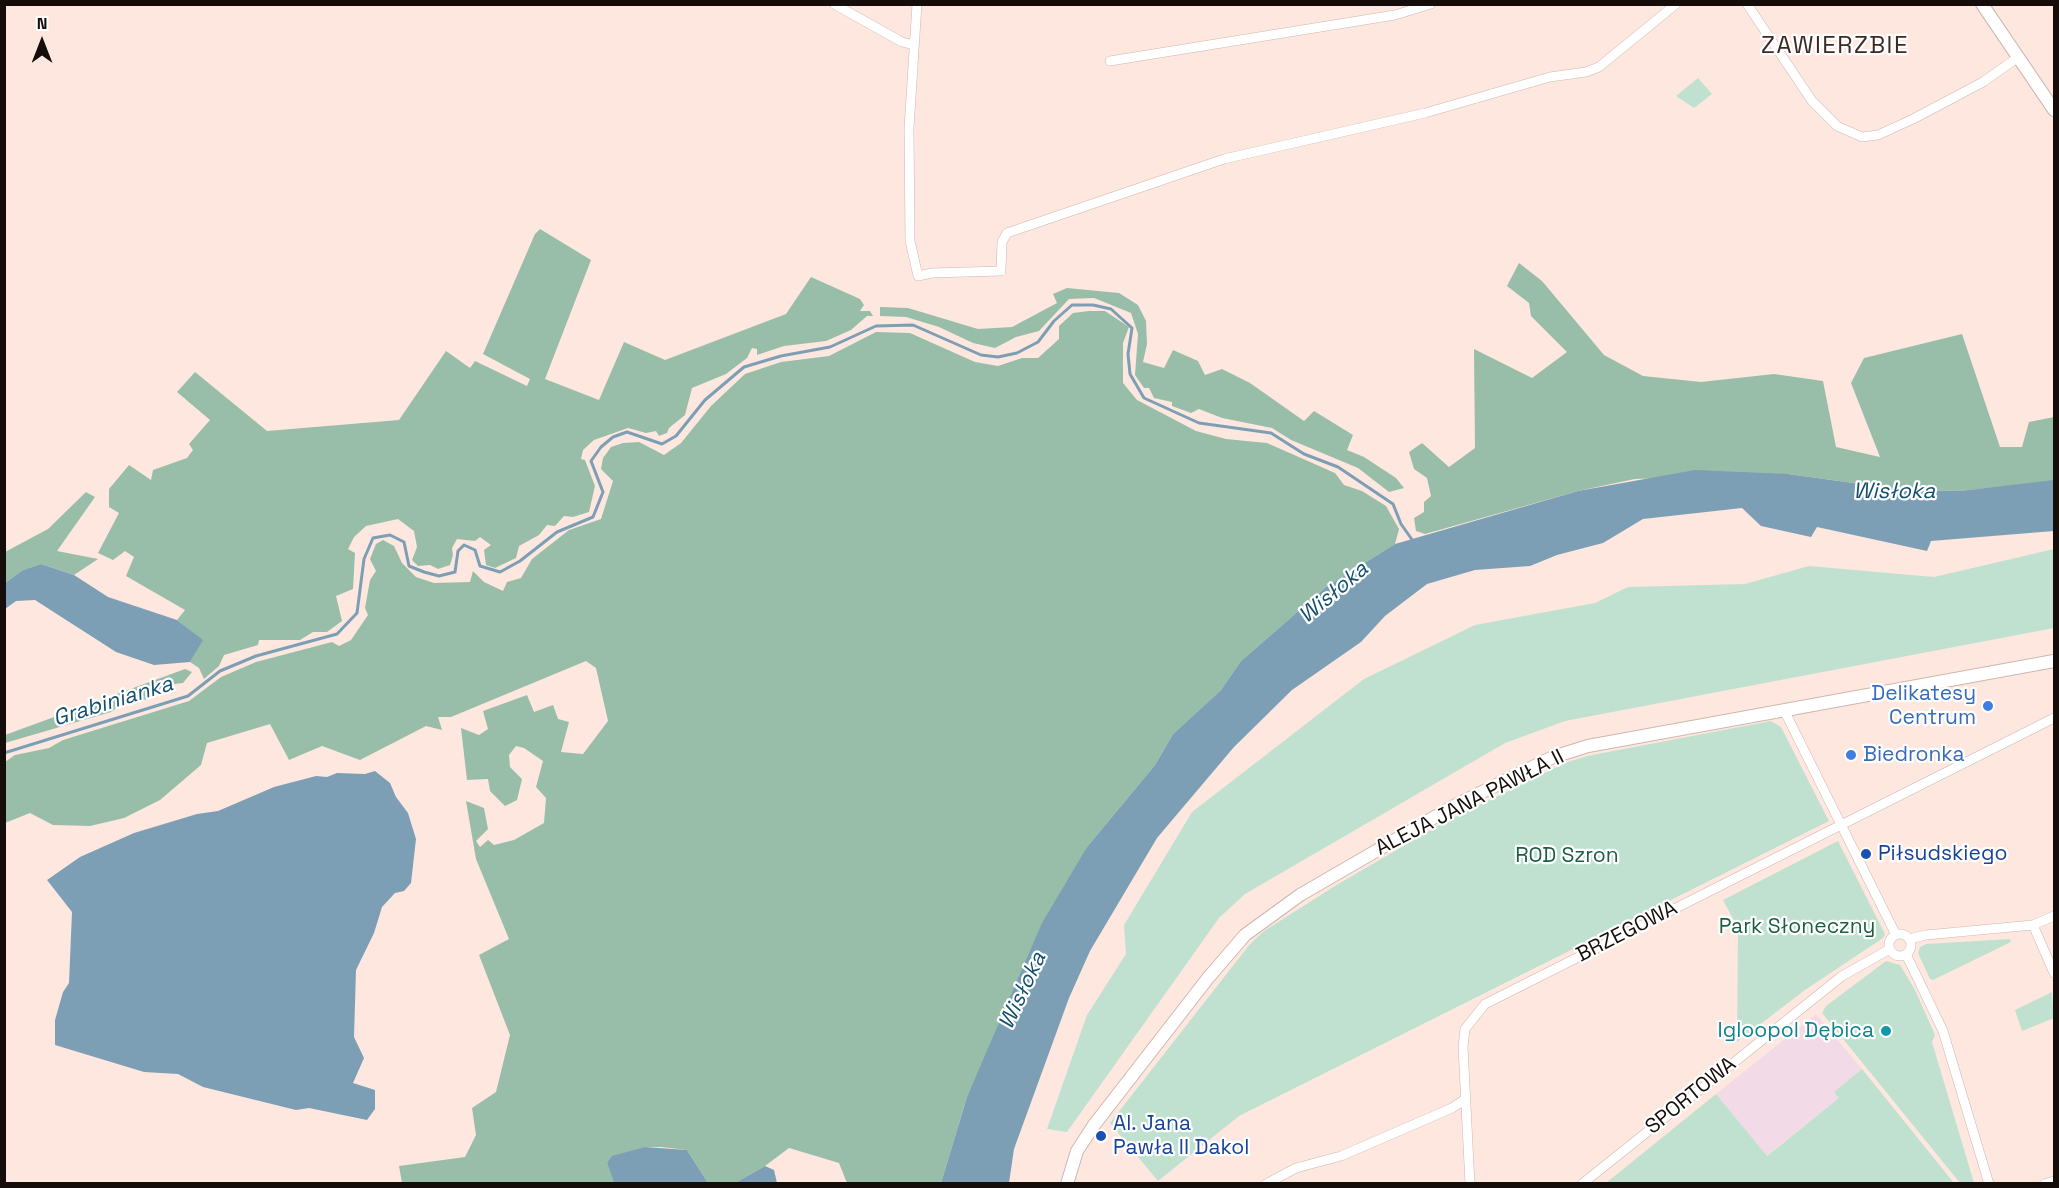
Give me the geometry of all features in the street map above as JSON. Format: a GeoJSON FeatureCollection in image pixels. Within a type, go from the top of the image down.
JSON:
{"type":"FeatureCollection","features":[{"type":"Feature","properties":{"kind":"street"},"geometry":{"type":"LineString","coordinates":[[834,4],[902,42],[914,45]]}},
{"type":"Feature","properties":{"kind":"street"},"geometry":{"type":"LineString","coordinates":[[917,4],[909,128],[910,241],[918,276],[1001,271],[1002,242],[1007,233],[1224,159],[1425,113],[1550,77],[1586,72],[1599,67],[1676,4]]}},
{"type":"Feature","properties":{"kind":"street"},"geometry":{"type":"LineString","coordinates":[[1110,61],[1395,15],[1431,4]]}},
{"type":"Feature","properties":{"kind":"street"},"geometry":{"type":"LineString","coordinates":[[1747,4],[1812,101],[1837,126],[1862,137],[1878,135],[1913,119],[1983,82],[2017,58]]}},
{"type":"Feature","properties":{"kind":"street"},"geometry":{"type":"LineString","coordinates":[[1982,4],[2017,58],[2055,110]]}},
{"type":"Feature","properties":{"kind":"street","name":"ALEJA JANA PAWŁA II"},"geometry":{"type":"LineString","coordinates":[[1067,1184],[1077,1151],[1094,1125],[1215,969],[1245,935],[1281,907],[1452,807],[1552,757],[1588,746],[2055,662]]}},
{"type":"Feature","properties":{"kind":"street"},"geometry":{"type":"LineString","coordinates":[[1784,710],[1896,935]]}},
{"type":"Feature","properties":{"kind":"street","name":"BRZEGOWA"},"geometry":{"type":"LineString","coordinates":[[1464,1100],[1463,1047],[1466,1029],[1485,1004],[2055,718]]}},
{"type":"Feature","properties":{"kind":"street"},"geometry":{"type":"LineString","coordinates":[[1909,939],[1926,935],[2033,926],[2055,916]]}},
{"type":"Feature","properties":{"kind":"street"},"geometry":{"type":"LineString","coordinates":[[2033,926],[2055,973]]}},
{"type":"Feature","properties":{"kind":"street"},"geometry":{"type":"LineString","coordinates":[[1903,934],[1909,939],[1911,945],[1906,954],[1897,955],[1890,949],[1890,942],[1896,935],[1903,934]]}},
{"type":"Feature","properties":{"kind":"street","name":"SPORTOWA"},"geometry":{"type":"LineString","coordinates":[[1582,1184],[1842,976],[1890,949]]}},
{"type":"Feature","properties":{"kind":"street"},"geometry":{"type":"LineString","coordinates":[[1906,954],[1952,1056],[1989,1184]]}},
{"type":"Feature","properties":{"kind":"street"},"geometry":{"type":"LineString","coordinates":[[1266,1184],[1296,1168],[1341,1156],[1452,1108],[1464,1100],[1470,1184]]}},
{"type":"Feature","properties":{"kind":"street"},"geometry":{"type":"LineString","coordinates":[[2044,1184],[2055,1181]]}},
{"type":"Feature","properties":{"kind":"shaded area"},"geometry":{"type":"Polygon","coordinates":[[[1816,1014],[1862,1069],[1835,1092],[1839,1098],[1766,1156],[1716,1094],[1816,1014]]]}},
{"type":"Feature","properties":{"kind":"green space"},"geometry":{"type":"Polygon","coordinates":[[[1698,78],[1712,94],[1694,108],[1676,96],[1698,78]]]}},
{"type":"Feature","properties":{"kind":"green space"},"geometry":{"type":"Polygon","coordinates":[[[540,229],[591,260],[545,379],[599,400],[624,342],[665,360],[786,314],[811,277],[860,299],[864,305],[860,311],[870,311],[873,316],[867,316],[851,330],[826,341],[784,346],[757,355],[757,349],[752,348],[747,358],[726,374],[692,388],[685,415],[669,428],[667,433],[659,436],[656,431],[646,433],[628,428],[594,440],[583,450],[581,459],[585,460],[595,486],[589,512],[573,517],[564,516],[555,526],[547,525],[539,535],[519,546],[516,558],[495,568],[486,565],[484,550],[491,545],[480,537],[475,541],[457,539],[452,548],[453,555],[450,565],[438,569],[430,565],[418,566],[412,560],[417,547],[414,531],[398,519],[366,526],[354,537],[348,549],[355,553],[353,589],[336,596],[342,621],[327,632],[313,632],[300,640],[259,640],[258,645],[224,655],[219,666],[204,679],[199,668],[190,662],[202,640],[177,620],[185,610],[126,576],[134,557],[125,551],[113,560],[98,553],[119,513],[109,507],[109,489],[129,465],[151,480],[153,470],[187,458],[193,450],[189,444],[210,420],[177,392],[195,372],[267,431],[399,420],[446,351],[470,368],[475,361],[527,386],[530,379],[483,354],[535,234],[540,229]]]}},
{"type":"Feature","properties":{"kind":"green space"},"geometry":{"type":"Polygon","coordinates":[[[1519,263],[1542,281],[1604,355],[1643,376],[1701,382],[1774,374],[1823,381],[1836,447],[1880,457],[1851,383],[1864,358],[1962,334],[2000,447],[2022,447],[2029,422],[2054,417],[2054,481],[1960,491],[1904,490],[1788,474],[1635,479],[1578,491],[1425,534],[1416,531],[1414,518],[1424,512],[1424,502],[1431,496],[1427,478],[1414,469],[1409,452],[1422,443],[1449,467],[1475,448],[1474,349],[1532,378],[1567,352],[1531,316],[1529,303],[1507,286],[1519,263]]]}},
{"type":"Feature","properties":{"kind":"green space"},"geometry":{"type":"Polygon","coordinates":[[[1067,288],[1119,293],[1138,305],[1146,321],[1147,344],[1143,362],[1164,368],[1173,350],[1198,361],[1205,375],[1222,369],[1250,383],[1304,421],[1314,411],[1353,435],[1347,450],[1364,457],[1396,478],[1404,488],[1389,492],[1358,468],[1291,440],[1272,428],[1222,418],[1199,409],[1191,413],[1172,406],[1172,402],[1154,398],[1149,388],[1144,388],[1135,375],[1138,334],[1131,313],[1094,298],[1069,299],[1039,331],[1016,337],[995,348],[973,343],[939,327],[906,317],[880,316],[880,307],[908,308],[978,329],[1012,327],[1057,303],[1053,294],[1067,288]]]}},
{"type":"Feature","properties":{"kind":"green space"},"geometry":{"type":"Polygon","coordinates":[[[1105,311],[1129,327],[1123,343],[1123,383],[1137,400],[1196,431],[1226,439],[1267,443],[1335,473],[1344,485],[1362,491],[1386,506],[1399,529],[1395,544],[1326,587],[1241,661],[1221,690],[1173,734],[1155,765],[1087,847],[967,1097],[941,1183],[847,1183],[839,1163],[789,1148],[765,1166],[735,1183],[708,1183],[687,1150],[645,1147],[607,1163],[615,1182],[612,1183],[402,1183],[399,1166],[465,1157],[476,1135],[472,1108],[496,1092],[510,1035],[479,955],[509,939],[476,859],[466,801],[484,808],[488,829],[476,841],[480,847],[488,840],[494,845],[514,840],[544,823],[546,798],[536,787],[543,761],[524,748],[516,746],[509,755],[510,767],[522,779],[517,800],[505,806],[490,791],[488,779],[467,780],[461,728],[479,735],[488,729],[483,711],[527,695],[534,712],[553,705],[558,719],[569,722],[561,752],[583,754],[608,721],[596,668],[586,661],[451,717],[438,717],[442,730],[426,726],[360,760],[322,746],[289,760],[270,724],[207,743],[201,765],[160,800],[124,818],[90,826],[53,825],[30,813],[5,823],[5,762],[15,755],[49,748],[63,740],[189,701],[221,677],[256,662],[332,642],[339,646],[351,640],[368,615],[365,608],[370,580],[376,571],[370,559],[376,544],[383,540],[394,546],[402,563],[416,577],[434,583],[470,582],[473,571],[484,582],[503,591],[507,582],[521,578],[532,559],[569,530],[601,519],[613,481],[601,469],[603,458],[611,447],[623,443],[639,442],[664,455],[681,443],[711,406],[745,374],[781,362],[829,356],[876,332],[910,333],[975,362],[998,366],[1022,358],[1038,358],[1059,339],[1059,326],[1073,313],[1105,311]]]}},
{"type":"Feature","properties":{"kind":"green space"},"geometry":{"type":"Polygon","coordinates":[[[86,492],[95,497],[57,551],[98,559],[74,575],[41,564],[23,570],[5,583],[5,552],[48,529],[86,492]]]}},
{"type":"Feature","properties":{"kind":"green space"},"geometry":{"type":"Polygon","coordinates":[[[2054,549],[2054,628],[1565,721],[1505,743],[1245,894],[1219,918],[1067,1132],[1047,1129],[1087,1015],[1126,954],[1124,925],[1192,812],[1364,679],[1475,625],[1595,603],[1628,587],[1745,584],[1809,566],[1934,577],[2054,549]]]}},
{"type":"Feature","properties":{"kind":"green space"},"geometry":{"type":"Polygon","coordinates":[[[185,669],[192,672],[183,683],[164,685],[149,699],[125,702],[111,712],[5,743],[5,735],[185,669]]]}},
{"type":"Feature","properties":{"kind":"green space","name":"ROD Szron"},"geometry":{"type":"Polygon","coordinates":[[[1771,721],[1781,727],[1829,821],[1239,1116],[1158,1181],[1110,1123],[1250,944],[1264,931],[1335,886],[1439,825],[1565,763],[1587,756],[1771,721]]]}},
{"type":"Feature","properties":{"kind":"green space","name":"Park Słoneczny"},"geometry":{"type":"Polygon","coordinates":[[[1838,841],[1885,934],[1883,938],[1805,990],[1737,1042],[1738,928],[1723,900],[1838,841]]]}},
{"type":"Feature","properties":{"kind":"green space"},"geometry":{"type":"Polygon","coordinates":[[[2010,939],[2011,942],[1933,980],[1930,979],[1918,953],[1920,947],[1926,944],[2010,939]]]}},
{"type":"Feature","properties":{"kind":"green space","name":"Park Słoneczny"},"geometry":{"type":"Polygon","coordinates":[[[1886,961],[1900,965],[1915,990],[1935,1035],[1932,1042],[1974,1183],[1960,1183],[1822,1013],[1826,1006],[1886,961]]]}},
{"type":"Feature","properties":{"kind":"green space"},"geometry":{"type":"Polygon","coordinates":[[[2052,992],[2054,1018],[2022,1031],[2015,1010],[2052,992]]]}},
{"type":"Feature","properties":{"kind":"green space"},"geometry":{"type":"Polygon","coordinates":[[[1862,1069],[1954,1183],[1606,1183],[1716,1094],[1767,1156],[1839,1098],[1834,1092],[1862,1069]]]}},
{"type":"Feature","properties":{"kind":"water","name":"Wisłoka"},"geometry":{"type":"Polygon","coordinates":[[[1695,470],[1788,474],[1904,490],[1960,491],[2054,480],[2054,531],[1931,541],[1927,551],[1817,527],[1811,537],[1761,526],[1742,508],[1643,519],[1603,543],[1557,555],[1530,566],[1475,570],[1427,584],[1385,616],[1361,642],[1292,690],[1234,747],[1157,838],[1090,951],[1069,998],[1014,1149],[1009,1183],[941,1183],[967,1097],[1042,923],[1087,847],[1155,765],[1173,734],[1221,690],[1241,661],[1326,587],[1395,544],[1578,491],[1695,470]]]}},
{"type":"Feature","properties":{"kind":"water"},"geometry":{"type":"Polygon","coordinates":[[[41,564],[74,575],[108,597],[177,620],[203,640],[190,662],[154,665],[116,652],[35,600],[16,601],[5,609],[5,583],[23,570],[41,564]]]}},
{"type":"Feature","properties":{"kind":"water"},"geometry":{"type":"Polygon","coordinates":[[[375,771],[390,783],[396,797],[408,813],[416,839],[411,883],[404,891],[395,893],[382,907],[374,933],[356,970],[354,1037],[364,1058],[353,1083],[375,1090],[375,1109],[367,1120],[309,1108],[296,1110],[203,1087],[178,1074],[144,1072],[55,1045],[55,1020],[63,992],[69,983],[72,912],[47,880],[80,857],[134,833],[197,814],[218,811],[274,787],[316,776],[327,777],[337,773],[365,774],[375,771]]]}},
{"type":"Feature","properties":{"kind":"water"},"geometry":{"type":"Polygon","coordinates":[[[645,1147],[687,1150],[708,1183],[612,1183],[614,1182],[607,1163],[612,1156],[645,1147]]]}},
{"type":"Feature","properties":{"kind":"water"},"geometry":{"type":"Polygon","coordinates":[[[765,1166],[774,1170],[777,1183],[735,1183],[765,1166]]]}},
{"type":"Feature","properties":{"kind":"waterway","name":"Grabinianka"},"geometry":{"type":"LineString","coordinates":[[4,753],[188,696],[220,671],[256,656],[337,634],[357,613],[364,559],[373,538],[390,535],[404,542],[409,566],[424,572],[439,576],[455,572],[458,551],[464,545],[475,550],[480,566],[500,572],[520,561],[557,532],[593,517],[603,492],[591,461],[601,447],[613,437],[627,432],[662,444],[676,436],[705,400],[744,367],[781,356],[830,347],[876,326],[913,325],[981,355],[998,357],[1017,353],[1038,342],[1054,321],[1072,305],[1093,305],[1111,309],[1132,328],[1128,354],[1130,374],[1144,398],[1199,423],[1271,433],[1304,454],[1338,467],[1393,504],[1401,524],[1413,541]]}},
{"type":"Feature","properties":{"kind":"place","name":"Delikatesy Centrum"},"geometry":{"type":"Point","coordinates":[1988,706]}},
{"type":"Feature","properties":{"kind":"place","name":"Biedronka"},"geometry":{"type":"Point","coordinates":[1851,755]}},
{"type":"Feature","properties":{"kind":"place","name":"Piłsudskiego"},"geometry":{"type":"Point","coordinates":[1866,854]}},
{"type":"Feature","properties":{"kind":"place","name":"Igloopol Dębica"},"geometry":{"type":"Point","coordinates":[1886,1031]}},
{"type":"Feature","properties":{"kind":"place","name":"Al. Jana Pawła II Dakol"},"geometry":{"type":"Point","coordinates":[1101,1136]}},
{"type":"Feature","properties":{"kind":"district","name":"ZAWIERZBIE"},"geometry":{"type":"Point","coordinates":[1835,46]}}]}
